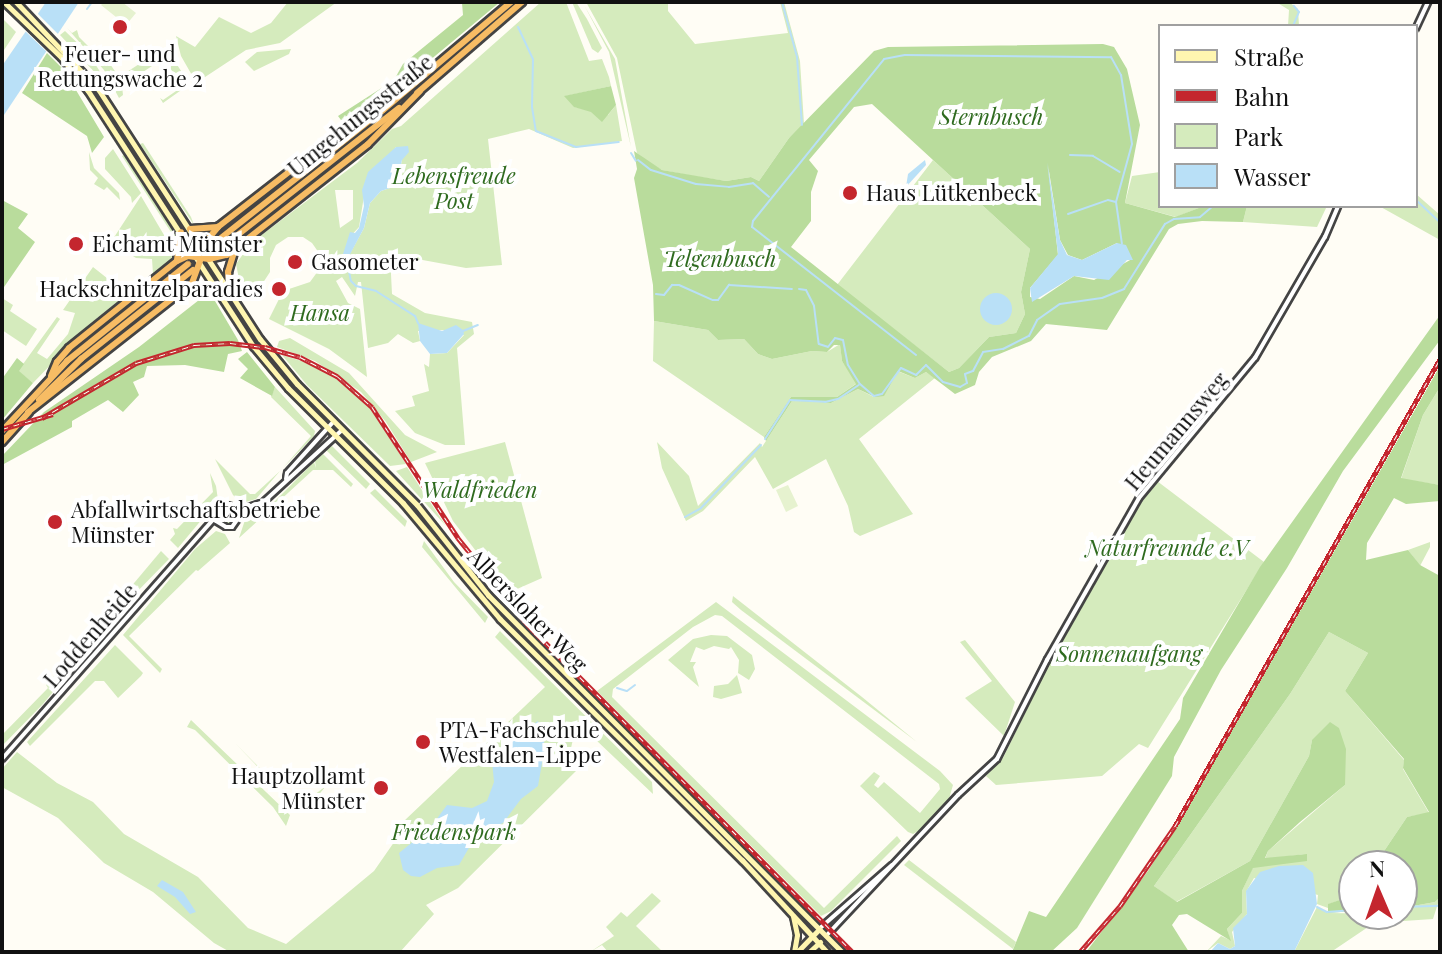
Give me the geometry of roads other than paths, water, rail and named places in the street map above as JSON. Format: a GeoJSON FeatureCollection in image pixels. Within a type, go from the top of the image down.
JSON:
{"type":"FeatureCollection","features":[{"type":"Feature","properties":{"kind":"highway","name":"Umgehungsstraße"},"geometry":{"type":"LineString","coordinates":[[511,2],[214,248],[420,91],[522,2]]}},
{"type":"Feature","properties":{"kind":"highway"},"geometry":{"type":"LineString","coordinates":[[51,376],[57,362],[69,348],[177,261],[221,258],[234,250],[368,144],[420,91]]}},
{"type":"Feature","properties":{"kind":"highway"},"geometry":{"type":"LineString","coordinates":[[28,412],[182,292],[196,278],[208,239],[218,227],[329,141],[383,110]]}},
{"type":"Feature","properties":{"kind":"highway"},"geometry":{"type":"LineString","coordinates":[[190,229],[218,227]]}},
{"type":"Feature","properties":{"kind":"highway"},"geometry":{"type":"LineString","coordinates":[[177,261],[181,232]]}},
{"type":"Feature","properties":{"kind":"highway"},"geometry":{"type":"LineString","coordinates":[[230,291],[228,272],[234,250]]}},
{"type":"Feature","properties":{"kind":"highway"},"geometry":{"type":"LineString","coordinates":[[2,431],[51,376],[190,267],[81,359],[2,442]]}},
{"type":"Feature","properties":{"kind":"highway"},"geometry":{"type":"LineString","coordinates":[[182,292],[203,285],[221,295]]}},
{"type":"Feature","properties":{"kind":"main road","name":"Albersloher Weg"},"geometry":{"type":"LineString","coordinates":[[4,2],[55,52],[88,91],[181,232],[230,291],[266,346],[342,430],[427,516],[488,595],[842,952]]}},
{"type":"Feature","properties":{"kind":"main road","name":"Albersloher Weg"},"geometry":{"type":"LineString","coordinates":[[16,2],[60,45],[98,89],[190,229],[221,295],[253,346],[335,436],[419,521],[500,619],[827,952]]}},
{"type":"Feature","properties":{"kind":"main road"},"geometry":{"type":"LineString","coordinates":[[793,916],[796,952]]}},
{"type":"Feature","properties":{"kind":"main road"},"geometry":{"type":"LineString","coordinates":[[796,952],[819,929]]}},
{"type":"Feature","properties":{"kind":"main road"},"geometry":{"type":"LineString","coordinates":[[809,952],[826,936]]}},
{"type":"Feature","properties":{"kind":"street"},"geometry":{"type":"LineString","coordinates":[[1418,24],[1428,2]]}},
{"type":"Feature","properties":{"kind":"street","name":"Heumannsweg"},"geometry":{"type":"LineString","coordinates":[[826,936],[997,759],[1047,660],[1139,498],[1255,358],[1325,237],[1337,208]]}},
{"type":"Feature","properties":{"kind":"street"},"geometry":{"type":"LineString","coordinates":[[260,503],[237,508],[239,517],[260,503],[334,421]]}},
{"type":"Feature","properties":{"kind":"street"},"geometry":{"type":"LineString","coordinates":[[286,476],[342,430]]}},
{"type":"Feature","properties":{"kind":"street","name":"Loddenheide"},"geometry":{"type":"LineString","coordinates":[[2,759],[215,517],[223,504],[237,508]]}},
{"type":"Feature","properties":{"kind":"street"},"geometry":{"type":"LineString","coordinates":[[215,517],[218,524]]}},
{"type":"Feature","properties":{"kind":"street","name":"Loddenheide"},"geometry":{"type":"LineString","coordinates":[[202,532],[218,524],[232,527],[239,517]]}},
{"type":"Feature","properties":{"kind":"street","name":"Heumannsweg"},"geometry":{"type":"LineString","coordinates":[[819,929],[894,864]]}},
{"type":"Feature","properties":{"kind":"water"},"geometry":{"type":"Polygon","coordinates":[[[46,2],[79,2],[2,118],[2,66],[46,2]]]}},
{"type":"Feature","properties":{"kind":"water"},"geometry":{"type":"Polygon","coordinates":[[[408,146],[409,152],[402,160],[396,186],[381,191],[370,203],[364,228],[347,260],[343,254],[350,232],[355,233],[359,228],[364,206],[362,190],[368,172],[396,147],[408,146]]]}},
{"type":"Feature","properties":{"kind":"water"},"geometry":{"type":"Polygon","coordinates":[[[925,160],[926,165],[906,187],[908,174],[925,160]]]}},
{"type":"Feature","properties":{"kind":"water"},"geometry":{"type":"Polygon","coordinates":[[[1047,162],[1060,240],[1067,255],[1082,260],[1117,243],[1126,245],[1133,260],[1127,260],[1109,280],[1074,276],[1032,302],[1030,288],[1058,254],[1047,162]]]}},
{"type":"Feature","properties":{"kind":"water"},"geometry":{"type":"Polygon","coordinates":[[[996,293],[1008,297],[1012,309],[1008,321],[996,325],[984,321],[980,309],[984,297],[996,293]]]}},
{"type":"Feature","properties":{"kind":"water"},"geometry":{"type":"Polygon","coordinates":[[[418,323],[442,331],[456,325],[464,334],[447,353],[430,354],[420,341],[418,323]]]}},
{"type":"Feature","properties":{"kind":"water"},"geometry":{"type":"Polygon","coordinates":[[[538,721],[545,746],[538,786],[521,799],[503,823],[477,834],[459,865],[437,868],[420,877],[411,876],[403,870],[399,853],[430,828],[447,805],[472,808],[487,801],[494,782],[492,761],[497,750],[538,721]]]}},
{"type":"Feature","properties":{"kind":"water"},"geometry":{"type":"Polygon","coordinates":[[[1303,865],[1313,873],[1317,904],[1294,952],[1210,952],[1218,943],[1230,949],[1235,946],[1233,928],[1247,914],[1246,891],[1260,872],[1279,866],[1303,865]]]}},
{"type":"Feature","properties":{"kind":"water"},"geometry":{"type":"Polygon","coordinates":[[[162,880],[183,892],[196,912],[190,914],[175,897],[157,886],[162,880]]]}},
{"type":"Feature","properties":{"kind":"waterway"},"geometry":{"type":"LineString","coordinates":[[87,9],[92,2]]}},
{"type":"Feature","properties":{"kind":"waterway"},"geometry":{"type":"LineString","coordinates":[[782,2],[797,57],[802,125]]}},
{"type":"Feature","properties":{"kind":"waterway"},"geometry":{"type":"LineString","coordinates":[[1294,6],[1299,12],[1294,24]]}},
{"type":"Feature","properties":{"kind":"waterway"},"geometry":{"type":"LineString","coordinates":[[518,27],[533,59],[532,107],[536,131],[576,147],[619,142]]}},
{"type":"Feature","properties":{"kind":"waterway"},"geometry":{"type":"LineString","coordinates":[[916,355],[752,227],[753,221],[884,59],[905,55],[1111,57],[1121,75],[1132,144],[1116,202],[1122,244]]}},
{"type":"Feature","properties":{"kind":"waterway"},"geometry":{"type":"LineString","coordinates":[[631,153],[636,161]]}},
{"type":"Feature","properties":{"kind":"waterway"},"geometry":{"type":"LineString","coordinates":[[1070,155],[1093,156],[1120,172]]}},
{"type":"Feature","properties":{"kind":"waterway"},"geometry":{"type":"LineString","coordinates":[[638,160],[651,170],[696,184],[729,187],[753,183],[769,197]]}},
{"type":"Feature","properties":{"kind":"waterway"},"geometry":{"type":"LineString","coordinates":[[1068,214],[1108,200],[1116,202]]}},
{"type":"Feature","properties":{"kind":"waterway"},"geometry":{"type":"LineString","coordinates":[[1418,202],[1440,222]]}},
{"type":"Feature","properties":{"kind":"waterway"},"geometry":{"type":"LineString","coordinates":[[799,289],[806,290],[814,306],[819,344],[828,347],[835,338],[843,340],[848,365],[860,384],[874,396],[882,394],[901,368],[916,375],[926,365],[943,382],[960,387],[967,383],[965,374],[973,371],[983,352],[1003,349],[1029,336],[1037,320],[1060,304],[1102,298],[1124,289],[1165,224],[1174,219],[1200,217],[1211,208]]}},
{"type":"Feature","properties":{"kind":"waterway"},"geometry":{"type":"LineString","coordinates":[[347,261],[351,281],[356,286],[376,291],[415,316],[418,323]]}},
{"type":"Feature","properties":{"kind":"waterway"},"geometry":{"type":"LineString","coordinates":[[656,294],[664,295],[672,285],[679,285],[713,300],[718,300],[729,285],[792,289]]}},
{"type":"Feature","properties":{"kind":"waterway"},"geometry":{"type":"LineString","coordinates":[[463,331],[478,325]]}},
{"type":"Feature","properties":{"kind":"waterway"},"geometry":{"type":"LineString","coordinates":[[765,439],[790,400],[825,402],[838,399],[859,385]]}},
{"type":"Feature","properties":{"kind":"waterway"},"geometry":{"type":"LineString","coordinates":[[685,517],[701,508],[761,445]]}},
{"type":"Feature","properties":{"kind":"waterway"},"geometry":{"type":"LineString","coordinates":[[617,688],[627,691],[635,685]]}},
{"type":"Feature","properties":{"kind":"waterway"},"geometry":{"type":"LineString","coordinates":[[1418,907],[1440,906]]}},
{"type":"Feature","properties":{"kind":"waterway"},"geometry":{"type":"LineString","coordinates":[[1317,907],[1327,912],[1338,911]]}},
{"type":"Feature","properties":{"kind":"railway"},"geometry":{"type":"LineString","coordinates":[[42,418],[136,363],[194,345],[230,343],[265,347],[300,357],[337,376],[372,407],[458,538],[529,626],[853,952]]}},
{"type":"Feature","properties":{"kind":"railway"},"geometry":{"type":"LineString","coordinates":[[1080,952],[1120,906],[1175,826],[1440,359]]}},
{"type":"Feature","properties":{"kind":"railway"},"geometry":{"type":"LineString","coordinates":[[2,429],[53,414]]}},
{"type":"Feature","properties":{"kind":"place","name":"Feuer- und Rettungswache 2"},"geometry":{"type":"Point","coordinates":[120,27]}},
{"type":"Feature","properties":{"kind":"place","name":"Haus Lütkenbeck"},"geometry":{"type":"Point","coordinates":[850,193]}},
{"type":"Feature","properties":{"kind":"place","name":"Eichamt Münster"},"geometry":{"type":"Point","coordinates":[76,244]}},
{"type":"Feature","properties":{"kind":"place","name":"Gasometer"},"geometry":{"type":"Point","coordinates":[295,262]}},
{"type":"Feature","properties":{"kind":"place","name":"Hackschnitzelparadies"},"geometry":{"type":"Point","coordinates":[279,289]}},
{"type":"Feature","properties":{"kind":"place","name":"Abfallwirtschaftsbetriebe Münster"},"geometry":{"type":"Point","coordinates":[55,522]}},
{"type":"Feature","properties":{"kind":"place","name":"PTA-Fachschule Westfalen-Lippe"},"geometry":{"type":"Point","coordinates":[423,742]}},
{"type":"Feature","properties":{"kind":"place","name":"Hauptzollamt Münster"},"geometry":{"type":"Point","coordinates":[381,788]}},
{"type":"Feature","properties":{"kind":"park label","name":"Sternbusch"},"geometry":{"type":"Point","coordinates":[991,117]}},
{"type":"Feature","properties":{"kind":"park label","name":"Lebensfreude Post"},"geometry":{"type":"Point","coordinates":[454,188]}},
{"type":"Feature","properties":{"kind":"park label","name":"Telgenbusch"},"geometry":{"type":"Point","coordinates":[720,259]}},
{"type":"Feature","properties":{"kind":"park label","name":"Hansa"},"geometry":{"type":"Point","coordinates":[320,313]}},
{"type":"Feature","properties":{"kind":"park label","name":"Waldfrieden"},"geometry":{"type":"Point","coordinates":[480,490]}},
{"type":"Feature","properties":{"kind":"park label","name":"Naturfreunde e.V"},"geometry":{"type":"Point","coordinates":[1167,548]}},
{"type":"Feature","properties":{"kind":"park label","name":"Sonnenaufgang"},"geometry":{"type":"Point","coordinates":[1129,654]}},
{"type":"Feature","properties":{"kind":"park label","name":"Friedenspark"},"geometry":{"type":"Point","coordinates":[454,832]}}]}
